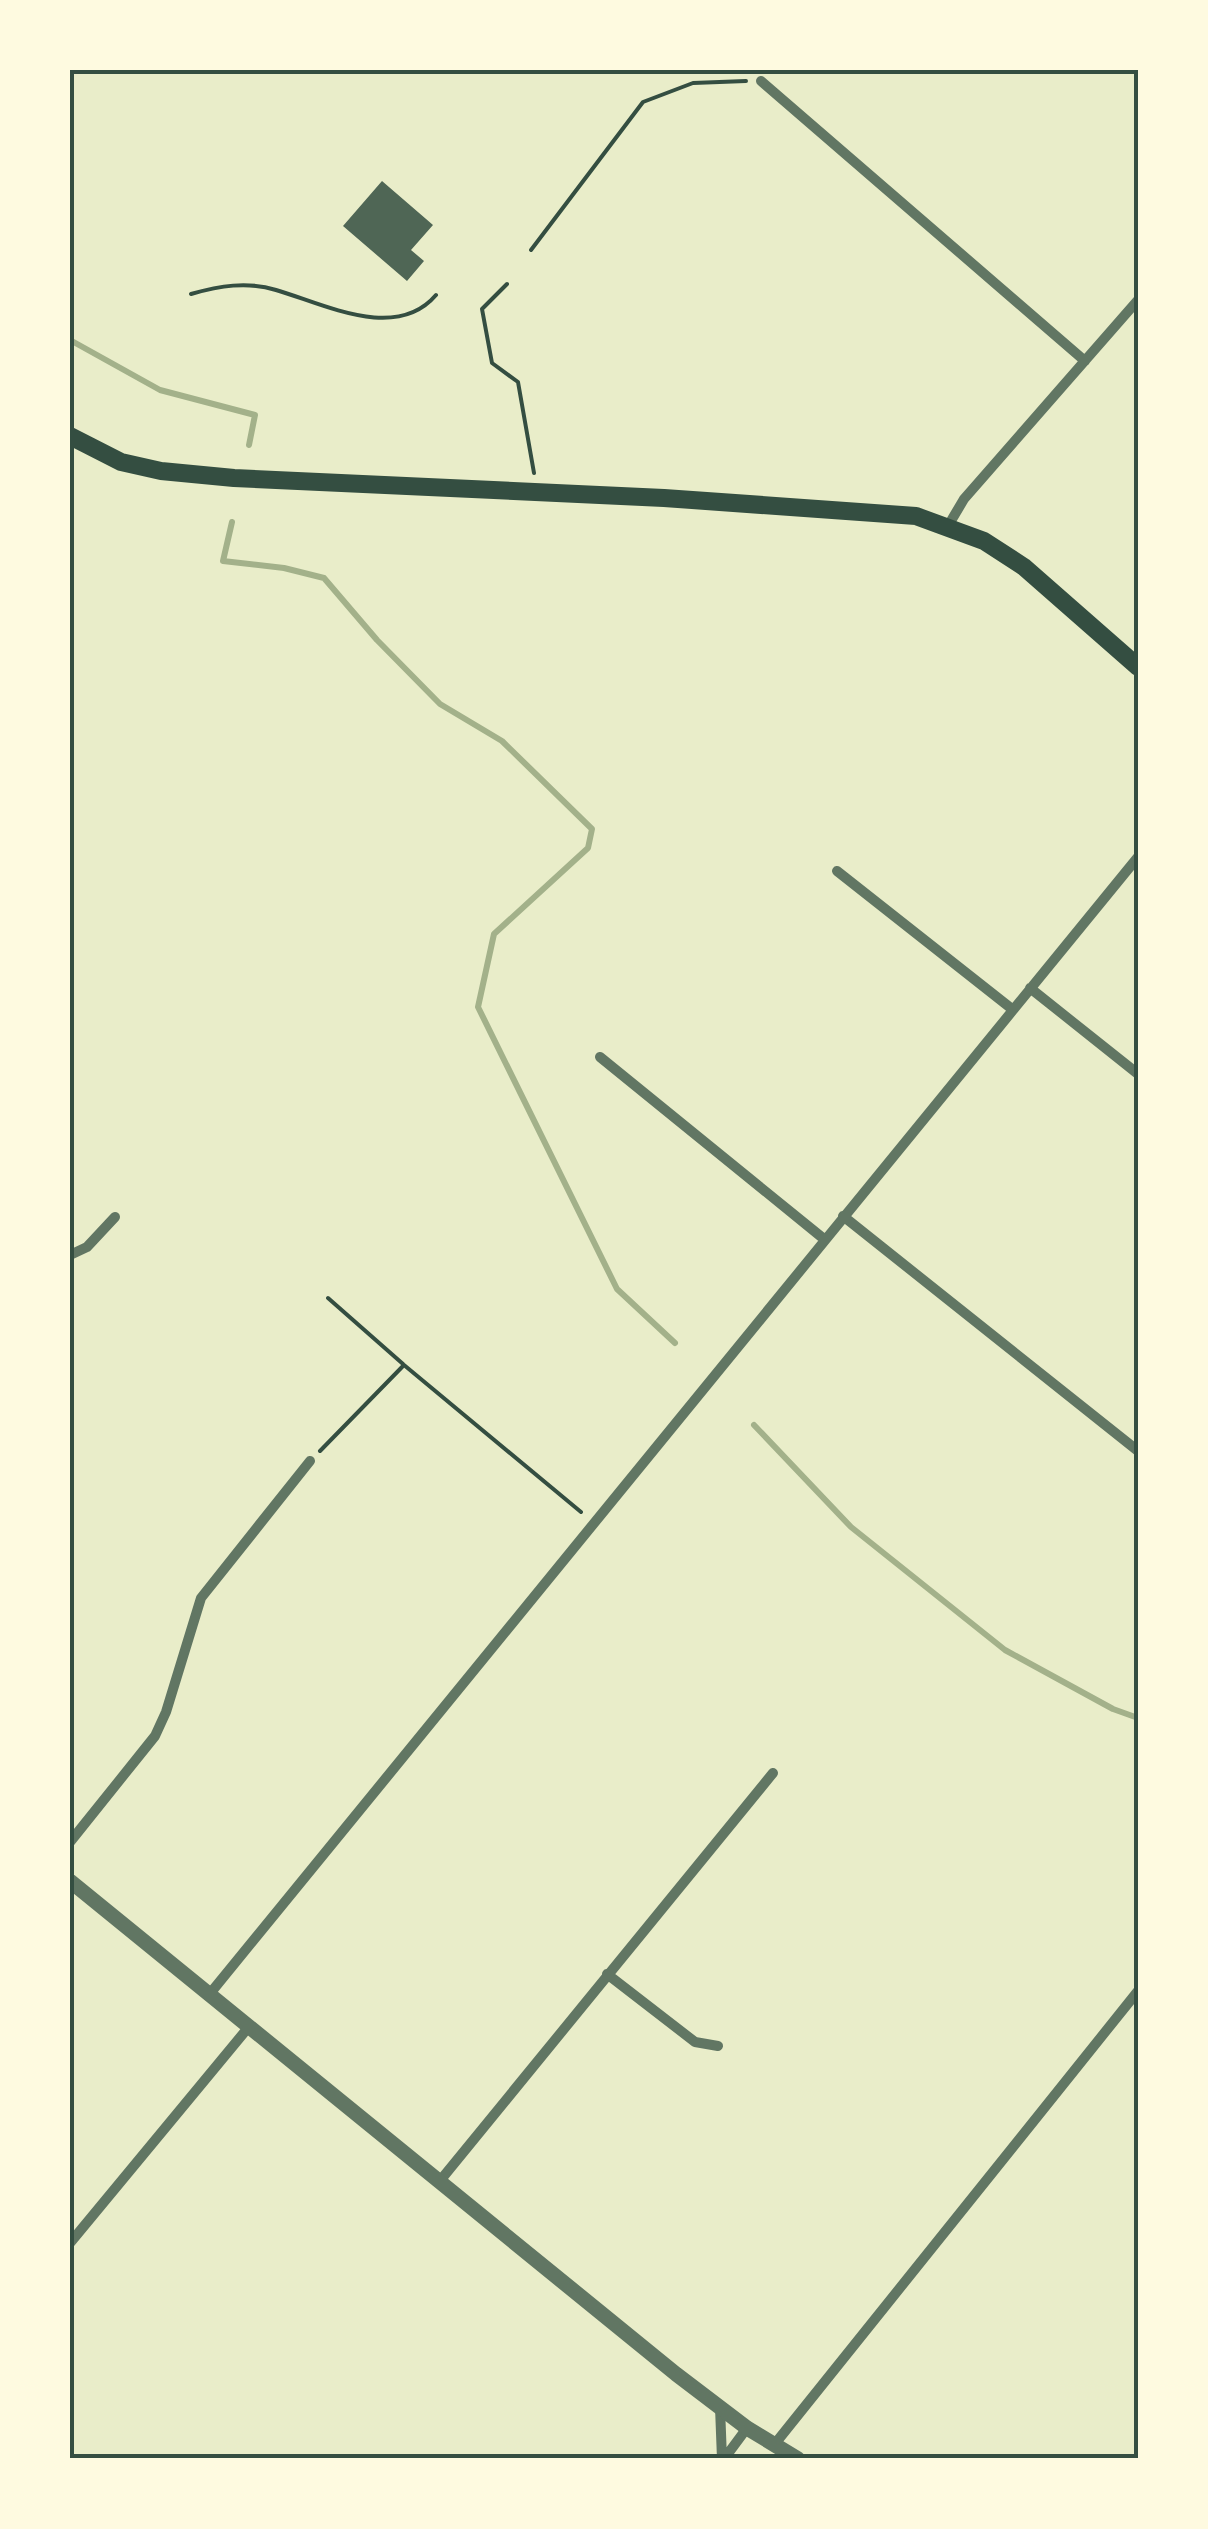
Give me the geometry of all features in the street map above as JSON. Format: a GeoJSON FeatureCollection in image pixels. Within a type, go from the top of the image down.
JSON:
{"type":"FeatureCollection","features":[{"type":"Feature","properties":{"kind":"main road"},"geometry":{"type":"LineString","coordinates":[[70,436],[121,462],[160,471],[916,516],[984,541],[1024,566],[1138,666]]}},
{"type":"Feature","properties":{"kind":"street"},"geometry":{"type":"LineString","coordinates":[[761,81],[1085,360]]}},
{"type":"Feature","properties":{"kind":"street"},"geometry":{"type":"LineString","coordinates":[[948,526],[964,498],[1138,300]]}},
{"type":"Feature","properties":{"kind":"street"},"geometry":{"type":"LineString","coordinates":[[208,1996],[1138,857]]}},
{"type":"Feature","properties":{"kind":"street"},"geometry":{"type":"LineString","coordinates":[[837,870],[1012,1009]]}},
{"type":"Feature","properties":{"kind":"street"},"geometry":{"type":"LineString","coordinates":[[1030,988],[1138,1074]]}},
{"type":"Feature","properties":{"kind":"street"},"geometry":{"type":"LineString","coordinates":[[600,1057],[824,1238]]}},
{"type":"Feature","properties":{"kind":"street"},"geometry":{"type":"LineString","coordinates":[[843,1216],[1138,1451]]}},
{"type":"Feature","properties":{"kind":"street"},"geometry":{"type":"LineString","coordinates":[[70,1255],[86,1247],[115,1217]]}},
{"type":"Feature","properties":{"kind":"street"},"geometry":{"type":"LineString","coordinates":[[70,1842],[155,1736],[201,1598],[310,1461]]}},
{"type":"Feature","properties":{"kind":"street"},"geometry":{"type":"LineString","coordinates":[[440,2182],[773,1773]]}},
{"type":"Feature","properties":{"kind":"street"},"geometry":{"type":"LineString","coordinates":[[70,1881],[248,2029],[720,2407],[798,2459]]}},
{"type":"Feature","properties":{"kind":"street"},"geometry":{"type":"LineString","coordinates":[[607,1974],[695,2042],[718,2046]]}},
{"type":"Feature","properties":{"kind":"street"},"geometry":{"type":"LineString","coordinates":[[774,2445],[1138,1990]]}},
{"type":"Feature","properties":{"kind":"street"},"geometry":{"type":"LineString","coordinates":[[70,2243],[248,2029]]}},
{"type":"Feature","properties":{"kind":"street"},"geometry":{"type":"LineString","coordinates":[[720,2407],[723,2459]]}},
{"type":"Feature","properties":{"kind":"street"},"geometry":{"type":"LineString","coordinates":[[723,2459],[747,2428]]}},
{"type":"Feature","properties":{"kind":"path"},"geometry":{"type":"LineString","coordinates":[[531,250],[643,102],[693,83],[761,81]]}},
{"type":"Feature","properties":{"kind":"path"},"geometry":{"type":"LineString","coordinates":[[507,284],[482,309],[492,363],[518,382],[536,492]]}},
{"type":"Feature","properties":{"kind":"path"},"geometry":{"type":"LineString","coordinates":[[191,294],[222,285],[274,289],[306,302],[382,320],[425,308],[436,295]]}},
{"type":"Feature","properties":{"kind":"path"},"geometry":{"type":"LineString","coordinates":[[328,1298],[594,1523]]}},
{"type":"Feature","properties":{"kind":"path"},"geometry":{"type":"LineString","coordinates":[[310,1461],[404,1364]]}},
{"type":"Feature","properties":{"kind":"building"},"geometry":{"type":"Polygon","coordinates":[[[382,181],[433,225],[411,250],[424,261],[407,281],[343,226],[382,181]]]}},
{"type":"Feature","properties":{"kind":"waterway"},"geometry":{"type":"LineString","coordinates":[[70,340],[160,390],[255,415],[249,445]]}},
{"type":"Feature","properties":{"kind":"waterway"},"geometry":{"type":"LineString","coordinates":[[232,522],[223,561],[284,568],[324,578],[377,640],[440,704],[502,741],[592,829],[588,848],[494,934],[478,1007],[617,1289],[675,1343]]}},
{"type":"Feature","properties":{"kind":"waterway"},"geometry":{"type":"LineString","coordinates":[[754,1425],[851,1527],[1005,1650],[1113,1709],[1138,1718]]}}]}
